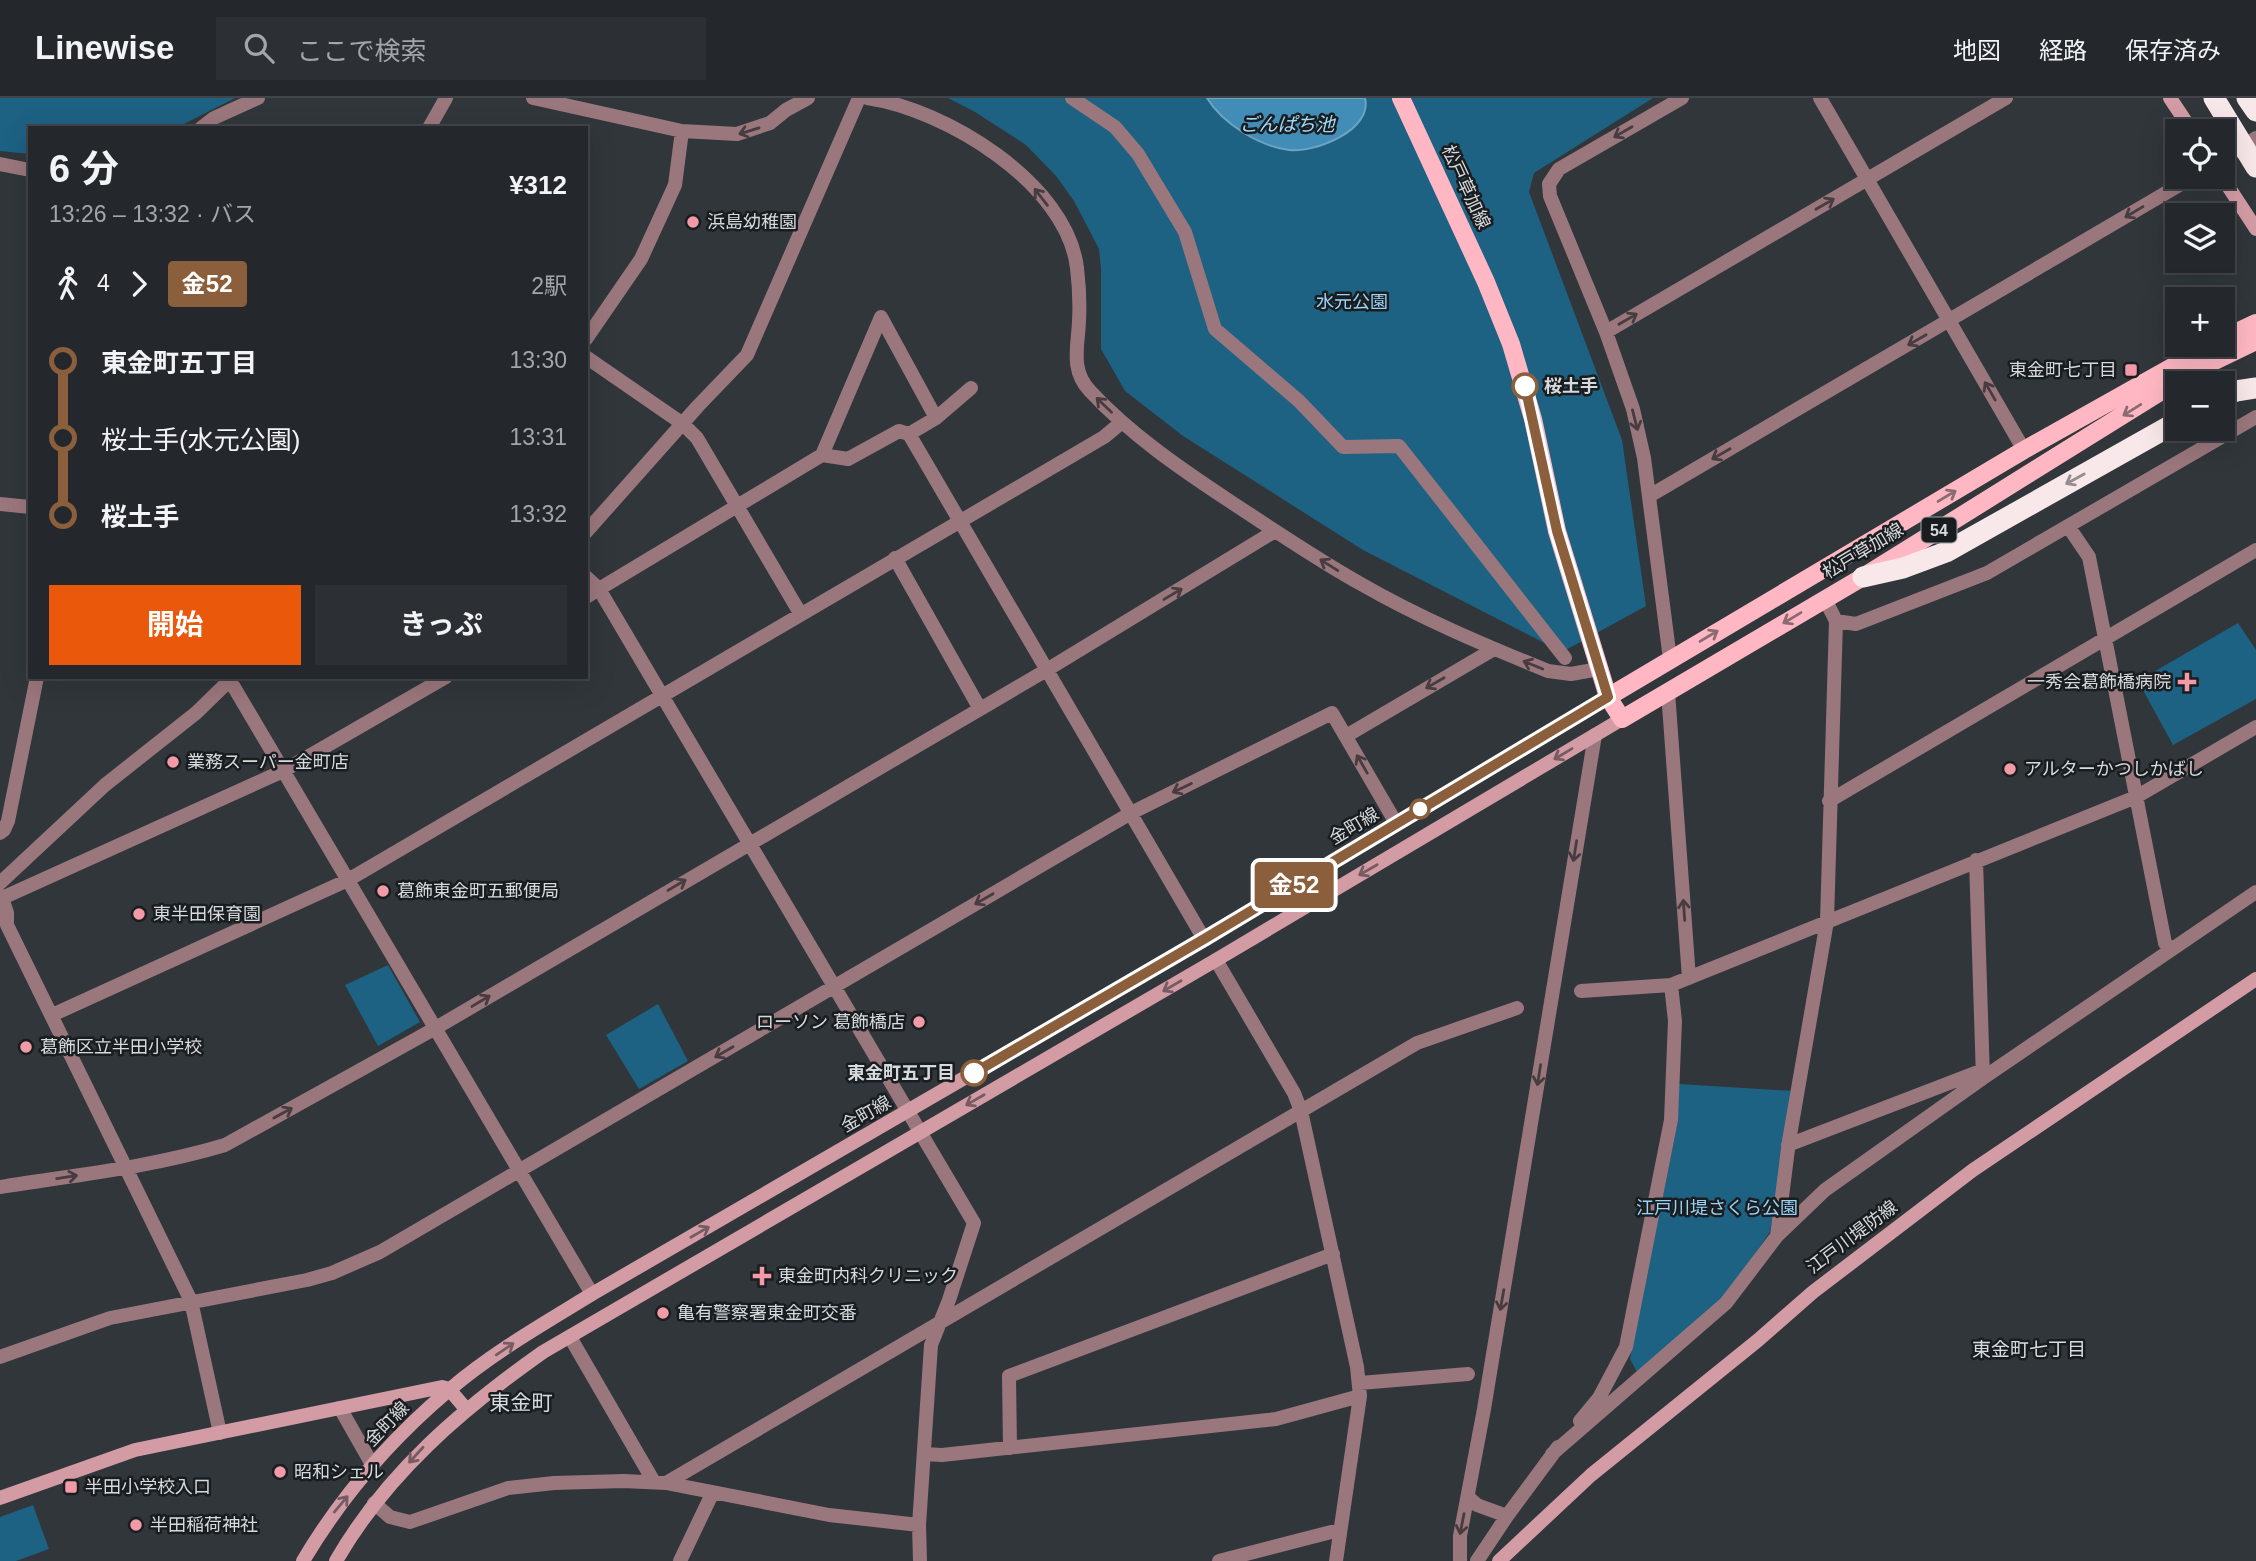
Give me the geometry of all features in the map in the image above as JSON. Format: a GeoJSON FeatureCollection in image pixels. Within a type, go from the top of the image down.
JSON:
{"type":"FeatureCollection","features":[{"type":"Feature","properties":{"kind":"highway"},"geometry":{"type":"LineString","coordinates":[[2214,98],[2256,167]]}},
{"type":"Feature","properties":{"kind":"highway"},"geometry":{"type":"LineString","coordinates":[[2248,98],[2256,111]]}},
{"type":"Feature","properties":{"kind":"highway"},"geometry":{"type":"LineString","coordinates":[[2235,391],[2256,388]]}},
{"type":"Feature","properties":{"kind":"highway"},"geometry":{"type":"LineString","coordinates":[[1863,578],[1903,568],[1945,552],[2165,429]]}},
{"type":"Feature","properties":{"kind":"main road","name":"松戸草加線"},"geometry":{"type":"LineString","coordinates":[[1402,98],[1486,282],[1511,344],[1533,419],[1557,531],[1608,697],[1622,719],[1863,578],[2192,372],[2256,341]]}},
{"type":"Feature","properties":{"kind":"main road"},"geometry":{"type":"LineString","coordinates":[[2170,98],[2184,119]]}},
{"type":"Feature","properties":{"kind":"main road"},"geometry":{"type":"LineString","coordinates":[[2230,189],[2256,229]]}},
{"type":"Feature","properties":{"kind":"main road"},"geometry":{"type":"LineString","coordinates":[[2235,333],[2256,323]]}},
{"type":"Feature","properties":{"kind":"main road","name":"松戸草加線"},"geometry":{"type":"LineString","coordinates":[[1608,697],[2024,450],[2190,357]]}},
{"type":"Feature","properties":{"kind":"main road","name":"金町線"},"geometry":{"type":"LineString","coordinates":[[303,1561],[328,1520],[408,1428],[449,1389],[504,1349],[592,1294],[1204,939],[1608,697]]}},
{"type":"Feature","properties":{"kind":"main road"},"geometry":{"type":"LineString","coordinates":[[336,1561],[373,1503],[426,1444],[466,1409],[534,1359],[1622,719]]}},
{"type":"Feature","properties":{"kind":"main road","name":"江戸川堤防線"},"geometry":{"type":"LineString","coordinates":[[1499,1561],[1591,1475],[1867,1250],[1973,1170],[2256,979]]}},
{"type":"Feature","properties":{"kind":"main road"},"geometry":{"type":"LineString","coordinates":[[0,1498],[135,1450],[442,1387],[449,1389],[466,1409]]}},
{"type":"Feature","properties":{"kind":"street"},"geometry":{"type":"LineString","coordinates":[[204,126],[214,118],[258,98]]}},
{"type":"Feature","properties":{"kind":"street"},"geometry":{"type":"LineString","coordinates":[[430,126],[446,98]]}},
{"type":"Feature","properties":{"kind":"street"},"geometry":{"type":"LineString","coordinates":[[533,98],[682,131],[737,134],[771,123],[786,110],[808,98]]}},
{"type":"Feature","properties":{"kind":"street"},"geometry":{"type":"LineString","coordinates":[[588,531],[747,355],[859,98]]}},
{"type":"Feature","properties":{"kind":"street"},"geometry":{"type":"LineString","coordinates":[[867,98],[897,104],[951,126],[1018,170],[1042,196],[1073,249],[1077,269],[1079,320],[1076,365],[1079,376],[1087,389],[1122,422],[1172,463],[1360,584],[1405,608],[1494,649],[1557,673],[1572,674],[1599,669]]}},
{"type":"Feature","properties":{"kind":"street"},"geometry":{"type":"LineString","coordinates":[[1072,98],[1115,127],[1138,154],[1185,232],[1215,329],[1299,401],[1343,447],[1399,446],[1565,658]]}},
{"type":"Feature","properties":{"kind":"street"},"geometry":{"type":"LineString","coordinates":[[1670,659],[1651,495],[1633,409],[1606,332],[1550,196],[1549,184],[1559,169],[1682,98]]}},
{"type":"Feature","properties":{"kind":"street"},"geometry":{"type":"LineString","coordinates":[[1819,98],[2024,450]]}},
{"type":"Feature","properties":{"kind":"street"},"geometry":{"type":"LineString","coordinates":[[1606,332],[2006,98]]}},
{"type":"Feature","properties":{"kind":"street"},"geometry":{"type":"LineString","coordinates":[[588,336],[641,258],[670,197],[675,185],[682,131]]}},
{"type":"Feature","properties":{"kind":"street"},"geometry":{"type":"LineString","coordinates":[[2235,151],[2256,138]]}},
{"type":"Feature","properties":{"kind":"street"},"geometry":{"type":"LineString","coordinates":[[0,164],[28,170]]}},
{"type":"Feature","properties":{"kind":"street"},"geometry":{"type":"LineString","coordinates":[[1651,495],[2173,189]]}},
{"type":"Feature","properties":{"kind":"street"},"geometry":{"type":"LineString","coordinates":[[920,1561],[919,1525],[931,1345],[974,1223],[833,988],[664,696],[593,593],[822,455],[881,317],[936,418]]}},
{"type":"Feature","properties":{"kind":"street"},"geometry":{"type":"LineString","coordinates":[[588,358],[683,424],[696,438],[800,613]]}},
{"type":"Feature","properties":{"kind":"street"},"geometry":{"type":"LineString","coordinates":[[909,434],[936,418],[971,388]]}},
{"type":"Feature","properties":{"kind":"street"},"geometry":{"type":"LineString","coordinates":[[1836,621],[1856,624],[1987,573],[2256,417]]}},
{"type":"Feature","properties":{"kind":"street"},"geometry":{"type":"LineString","coordinates":[[52,1015],[348,880],[1104,437],[1122,422]]}},
{"type":"Feature","properties":{"kind":"street"},"geometry":{"type":"LineString","coordinates":[[822,455],[848,459],[899,431],[909,434],[1045,671],[1204,939]]}},
{"type":"Feature","properties":{"kind":"street"},"geometry":{"type":"LineString","coordinates":[[0,504],[28,507]]}},
{"type":"Feature","properties":{"kind":"street"},"geometry":{"type":"LineString","coordinates":[[2068,526],[2089,557],[2165,943],[2170,949]]}},
{"type":"Feature","properties":{"kind":"street"},"geometry":{"type":"LineString","coordinates":[[0,1187],[127,1167],[225,1145],[435,1029],[1045,671],[1275,531]]}},
{"type":"Feature","properties":{"kind":"street"},"geometry":{"type":"LineString","coordinates":[[1829,801],[2256,550]]}},
{"type":"Feature","properties":{"kind":"street"},"geometry":{"type":"LineString","coordinates":[[895,558],[980,709]]}},
{"type":"Feature","properties":{"kind":"street"},"geometry":{"type":"LineString","coordinates":[[1777,1236],[1788,1145],[1827,921],[1836,621],[1825,599]]}},
{"type":"Feature","properties":{"kind":"street"},"geometry":{"type":"LineString","coordinates":[[1346,736],[1494,649]]}},
{"type":"Feature","properties":{"kind":"street"},"geometry":{"type":"LineString","coordinates":[[0,883],[105,785],[196,713],[229,679]]}},
{"type":"Feature","properties":{"kind":"street"},"geometry":{"type":"LineString","coordinates":[[231,679],[592,1294]]}},
{"type":"Feature","properties":{"kind":"street"},"geometry":{"type":"LineString","coordinates":[[220,1433],[191,1301],[7,925],[7,913],[1,897],[283,771],[443,679]]}},
{"type":"Feature","properties":{"kind":"street"},"geometry":{"type":"LineString","coordinates":[[0,834],[8,821],[38,680]]}},
{"type":"Feature","properties":{"kind":"street"},"geometry":{"type":"LineString","coordinates":[[1668,692],[1689,978]]}},
{"type":"Feature","properties":{"kind":"street"},"geometry":{"type":"LineString","coordinates":[[0,1357],[110,1318],[332,1273],[380,1252],[1131,813],[1332,713],[1396,823]]}},
{"type":"Feature","properties":{"kind":"street"},"geometry":{"type":"LineString","coordinates":[[1581,991],[1671,985],[1689,978],[2136,797],[2256,727]]}},
{"type":"Feature","properties":{"kind":"street"},"geometry":{"type":"LineString","coordinates":[[1460,1561],[1460,1536],[1595,736]]}},
{"type":"Feature","properties":{"kind":"street"},"geometry":{"type":"LineString","coordinates":[[1976,860],[1983,1074]]}},
{"type":"Feature","properties":{"kind":"street"},"geometry":{"type":"LineString","coordinates":[[1552,1454],[1726,1303],[1777,1236],[1825,1190],[1983,1074],[2256,892]]}},
{"type":"Feature","properties":{"kind":"street"},"geometry":{"type":"LineString","coordinates":[[1216,960],[1294,1093],[1301,1111],[1333,1254],[1360,1390],[1336,1561]]}},
{"type":"Feature","properties":{"kind":"street"},"geometry":{"type":"LineString","coordinates":[[1477,1561],[1552,1454],[1599,1398],[1626,1347],[1671,1120],[1675,1021],[1671,985]]}},
{"type":"Feature","properties":{"kind":"street"},"geometry":{"type":"LineString","coordinates":[[660,1483],[1417,1044],[1517,1008]]}},
{"type":"Feature","properties":{"kind":"street"},"geometry":{"type":"LineString","coordinates":[[1788,1145],[1983,1074]]}},
{"type":"Feature","properties":{"kind":"street"},"geometry":{"type":"LineString","coordinates":[[1010,1448],[1009,1376],[1333,1254]]}},
{"type":"Feature","properties":{"kind":"street"},"geometry":{"type":"LineString","coordinates":[[570,1337],[660,1483]]}},
{"type":"Feature","properties":{"kind":"street"},"geometry":{"type":"LineString","coordinates":[[924,1454],[942,1455],[1276,1419],[1360,1390],[1468,1374]]}},
{"type":"Feature","properties":{"kind":"street"},"geometry":{"type":"LineString","coordinates":[[340,1408],[373,1466]]}},
{"type":"Feature","properties":{"kind":"street"},"geometry":{"type":"LineString","coordinates":[[373,1503],[390,1517],[410,1522],[508,1488],[554,1483],[660,1483],[828,1515],[919,1525]]}},
{"type":"Feature","properties":{"kind":"street"},"geometry":{"type":"LineString","coordinates":[[680,1561],[712,1494]]}},
{"type":"Feature","properties":{"kind":"street"},"geometry":{"type":"LineString","coordinates":[[1468,1497],[1477,1506],[1507,1516]]}},
{"type":"Feature","properties":{"kind":"street"},"geometry":{"type":"LineString","coordinates":[[1220,1561],[1339,1530]]}},
{"type":"Feature","properties":{"kind":"green space"},"geometry":{"type":"Polygon","coordinates":[[[0,98],[235,98],[180,126],[28,126],[28,154],[0,151],[0,98]]]}},
{"type":"Feature","properties":{"kind":"green space","name":"水元公園"},"geometry":{"type":"Polygon","coordinates":[[[948,98],[1653,98],[1534,173],[1529,192],[1622,440],[1646,606],[1562,652],[1363,550],[1183,436],[1125,391],[1101,349],[1099,249],[1074,201],[1056,176],[1026,145],[948,98]]]}},
{"type":"Feature","properties":{"kind":"green space"},"geometry":{"type":"Polygon","coordinates":[[[2238,623],[2256,650],[2256,699],[2173,745],[2138,681],[2238,623]]]}},
{"type":"Feature","properties":{"kind":"green space"},"geometry":{"type":"Polygon","coordinates":[[[388,965],[420,1022],[378,1046],[345,985],[388,965]]]}},
{"type":"Feature","properties":{"kind":"green space"},"geometry":{"type":"Polygon","coordinates":[[[658,1004],[688,1061],[639,1089],[606,1035],[658,1004]]]}},
{"type":"Feature","properties":{"kind":"green space","name":"江戸川堤さくら公園"},"geometry":{"type":"Polygon","coordinates":[[[1679,1084],[1793,1091],[1770,1232],[1726,1295],[1637,1372],[1630,1359],[1677,1125],[1679,1084]]]}},
{"type":"Feature","properties":{"kind":"green space"},"geometry":{"type":"Polygon","coordinates":[[[33,1505],[49,1549],[16,1561],[0,1561],[0,1517],[33,1505]]]}},
{"type":"Feature","properties":{"kind":"water","name":"ごんぱち池"},"geometry":{"type":"Polygon","coordinates":[[[1207,98],[1365,98],[1365,110],[1360,120],[1340,137],[1313,148],[1289,150],[1254,139],[1222,117],[1207,98]]]}},
{"type":"Feature","properties":{"kind":"bus line","name":"金52"},"geometry":{"type":"LineString","coordinates":[[974,1073],[1608,697],[1557,531],[1525,386]]}},
{"type":"Feature","properties":{"kind":"place","name":"浜島幼稚園"},"geometry":{"type":"Point","coordinates":[693,222]}},
{"type":"Feature","properties":{"kind":"place","name":"東金町七丁目"},"geometry":{"type":"Point","coordinates":[2131,370]}},
{"type":"Feature","properties":{"kind":"place","name":"桜土手"},"geometry":{"type":"Point","coordinates":[1525,386]}},
{"type":"Feature","properties":{"kind":"place","name":"一秀会葛飾橋病院"},"geometry":{"type":"Point","coordinates":[2187,682]}},
{"type":"Feature","properties":{"kind":"place","name":"業務スーパー金町店"},"geometry":{"type":"Point","coordinates":[173,762]}},
{"type":"Feature","properties":{"kind":"place","name":"アルターかつしかばし"},"geometry":{"type":"Point","coordinates":[2010,769]}},
{"type":"Feature","properties":{"kind":"place","name":"葛飾東金町五郵便局"},"geometry":{"type":"Point","coordinates":[383,891]}},
{"type":"Feature","properties":{"kind":"place","name":"東半田保育園"},"geometry":{"type":"Point","coordinates":[139,914]}},
{"type":"Feature","properties":{"kind":"place","name":"ローソン 葛飾橋店"},"geometry":{"type":"Point","coordinates":[919,1022]}},
{"type":"Feature","properties":{"kind":"place","name":"葛飾区立半田小学校"},"geometry":{"type":"Point","coordinates":[26,1047]}},
{"type":"Feature","properties":{"kind":"place","name":"東金町五丁目"},"geometry":{"type":"Point","coordinates":[974,1073]}},
{"type":"Feature","properties":{"kind":"place","name":"東金町内科クリニック"},"geometry":{"type":"Point","coordinates":[762,1276]}},
{"type":"Feature","properties":{"kind":"place","name":"亀有警察署東金町交番"},"geometry":{"type":"Point","coordinates":[663,1313]}},
{"type":"Feature","properties":{"kind":"place","name":"昭和シェル"},"geometry":{"type":"Point","coordinates":[280,1472]}},
{"type":"Feature","properties":{"kind":"place","name":"半田小学校入口"},"geometry":{"type":"Point","coordinates":[71,1487]}},
{"type":"Feature","properties":{"kind":"place","name":"半田稲荷神社"},"geometry":{"type":"Point","coordinates":[136,1525]}},
{"type":"Feature","properties":{"kind":"district","name":"東金町七丁目"},"geometry":{"type":"Point","coordinates":[2029,1349]}},
{"type":"Feature","properties":{"kind":"district","name":"東金町"},"geometry":{"type":"Point","coordinates":[521,1403]}}]}
